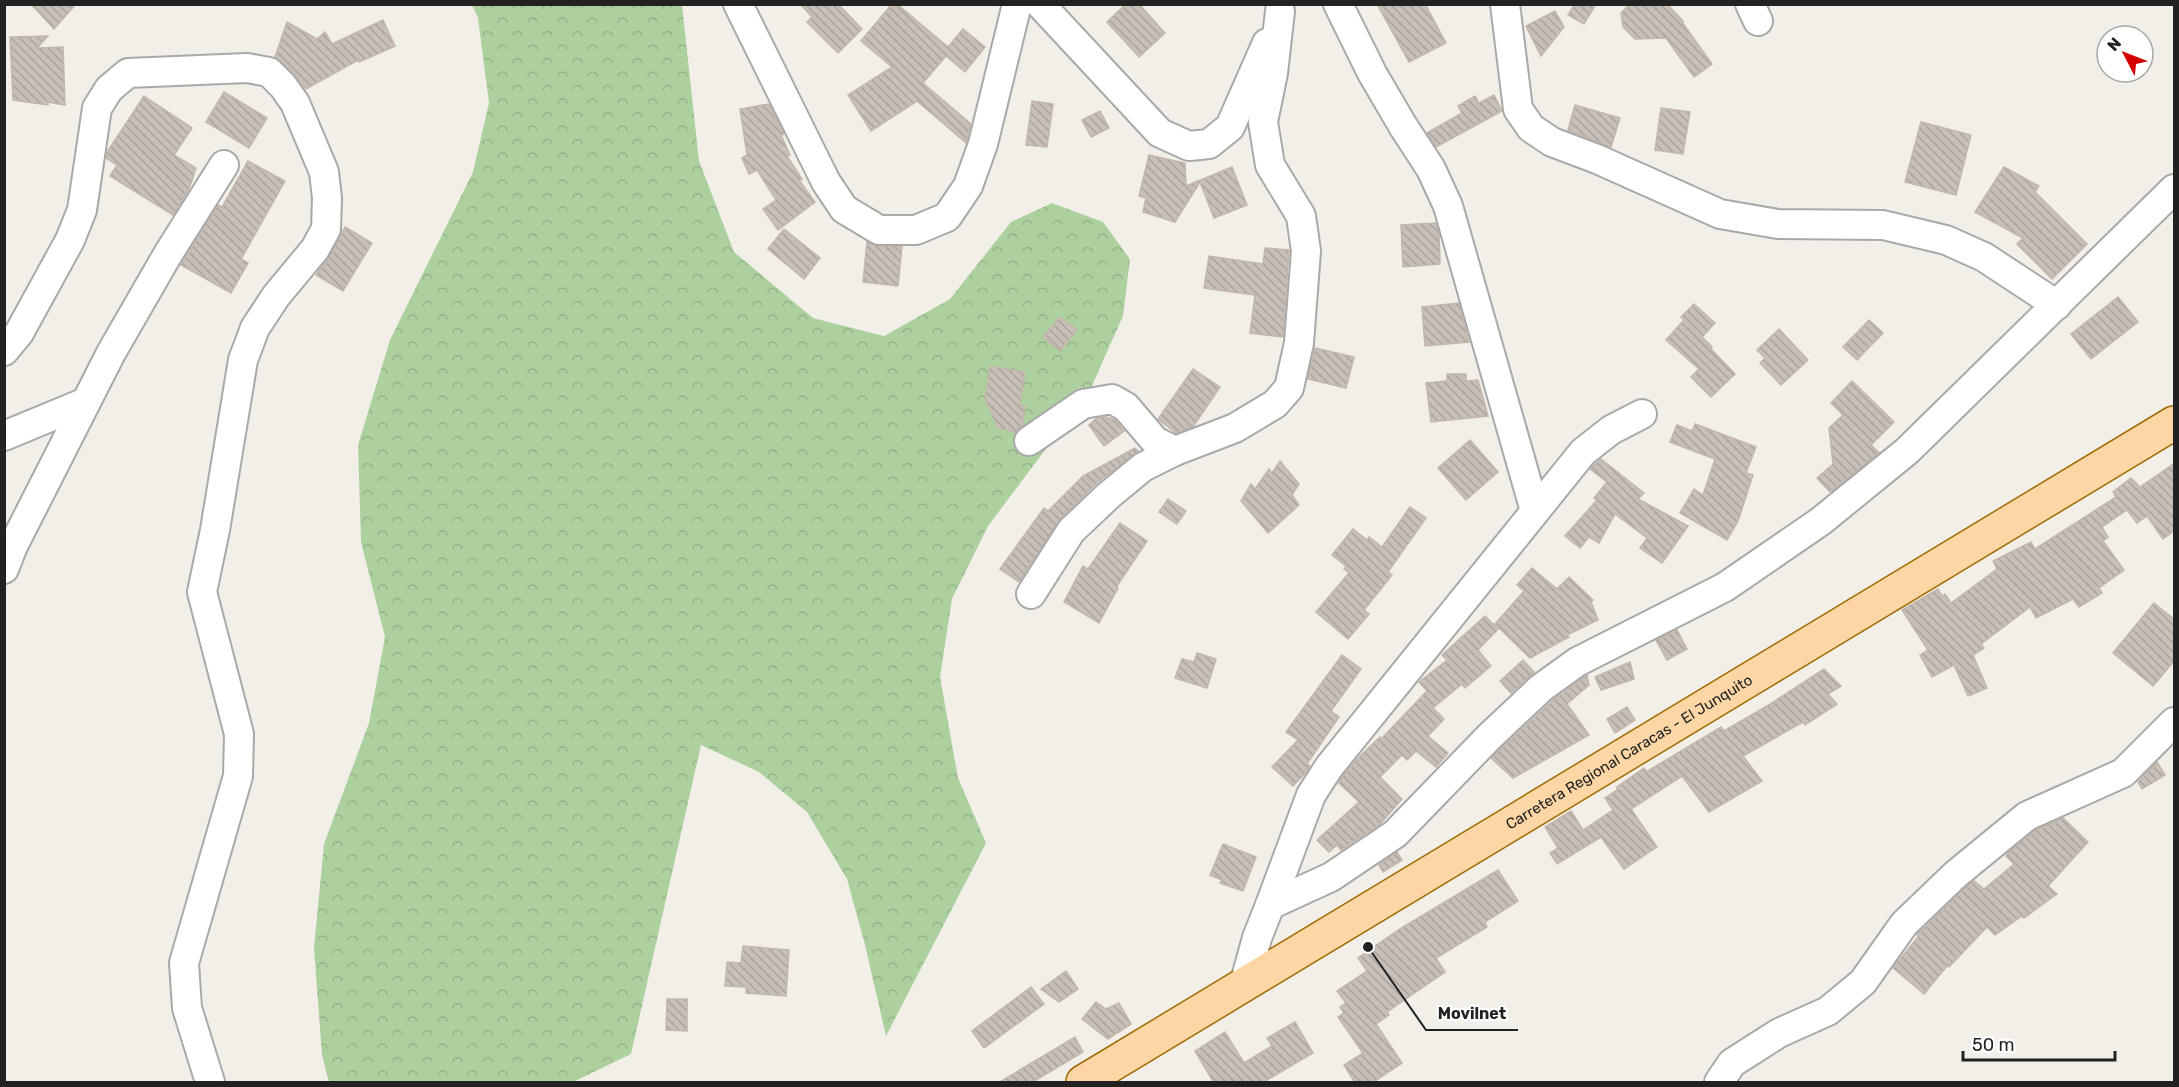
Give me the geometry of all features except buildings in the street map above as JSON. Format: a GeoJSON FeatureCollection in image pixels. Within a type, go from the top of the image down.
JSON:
{"type":"FeatureCollection","features":[{"type":"Feature","properties":{"kind":"main road","name":"Carretera Regional Caracas - El Junquito"},"geometry":{"type":"LineString","coordinates":[[1083,1083],[2175,423]]}},
{"type":"Feature","properties":{"kind":"street"},"geometry":{"type":"LineString","coordinates":[[738,4],[825,182],[844,209],[879,230],[916,230],[947,217],[968,186],[983,144],[1017,4]]}},
{"type":"Feature","properties":{"kind":"street"},"geometry":{"type":"LineString","coordinates":[[1040,4],[1160,133],[1189,146],[1209,144],[1230,127],[1281,8]]}},
{"type":"Feature","properties":{"kind":"street"},"geometry":{"type":"LineString","coordinates":[[1338,4],[1377,82],[1431,169],[1448,206],[1535,511]]}},
{"type":"Feature","properties":{"kind":"street"},"geometry":{"type":"LineString","coordinates":[[1505,4],[1518,110],[1531,128],[1552,142],[1597,159],[1720,214],[1778,224],[1884,225],[1946,240],[1984,257],[2057,305]]}},
{"type":"Feature","properties":{"kind":"street"},"geometry":{"type":"LineString","coordinates":[[1031,594],[1071,531],[1143,466],[1235,428],[1275,404],[1289,388],[1299,343],[1305,251],[1301,216],[1270,165],[1263,122],[1273,73],[1281,8]]}},
{"type":"Feature","properties":{"kind":"street"},"geometry":{"type":"LineString","coordinates":[[4,351],[19,333],[70,240],[82,210],[97,108],[109,89],[128,73],[247,68],[268,72],[283,86],[295,102],[324,172],[327,198],[326,229],[315,249],[276,296],[255,328],[243,360],[215,531],[202,592],[239,734],[238,776],[184,963],[187,1008],[210,1083]]}},
{"type":"Feature","properties":{"kind":"street"},"geometry":{"type":"LineString","coordinates":[[4,569],[13,546],[111,353],[168,254],[224,165]]}},
{"type":"Feature","properties":{"kind":"street"},"geometry":{"type":"LineString","coordinates":[[1270,905],[1331,877],[1395,834],[1489,737],[1541,688],[1577,662],[1725,586],[1821,521],[1907,451],[2175,189]]}},
{"type":"Feature","properties":{"kind":"street"},"geometry":{"type":"LineString","coordinates":[[1029,441],[1083,404],[1112,399],[1126,407],[1155,441],[1175,451]]}},
{"type":"Feature","properties":{"kind":"street"},"geometry":{"type":"LineString","coordinates":[[4,436],[86,402]]}},
{"type":"Feature","properties":{"kind":"street"},"geometry":{"type":"LineString","coordinates":[[1244,985],[1257,938],[1311,795],[1329,767],[1583,452],[1611,430],[1642,414]]}},
{"type":"Feature","properties":{"kind":"street"},"geometry":{"type":"LineString","coordinates":[[1719,1083],[1732,1063],[1779,1033],[1828,1011],[1863,982],[1904,924],[1955,875],[2026,816],[2123,773],[2175,722]]}},
{"type":"Feature","properties":{"kind":"green space"},"geometry":{"type":"Polygon","coordinates":[[[472,5],[682,5],[699,161],[734,252],[813,318],[884,336],[950,299],[1011,222],[1052,203],[1103,222],[1130,259],[1123,316],[1090,390],[988,526],[952,599],[940,677],[958,778],[986,843],[886,1036],[847,879],[807,812],[759,772],[701,745],[631,1054],[573,1082],[329,1082],[322,1055],[314,948],[324,844],[369,723],[385,637],[361,542],[358,445],[390,340],[473,172],[489,103],[478,18],[472,5]]]}},
{"type":"Feature","properties":{"kind":"place","name":"Movilnet"},"geometry":{"type":"Point","coordinates":[1368,947]}}]}
